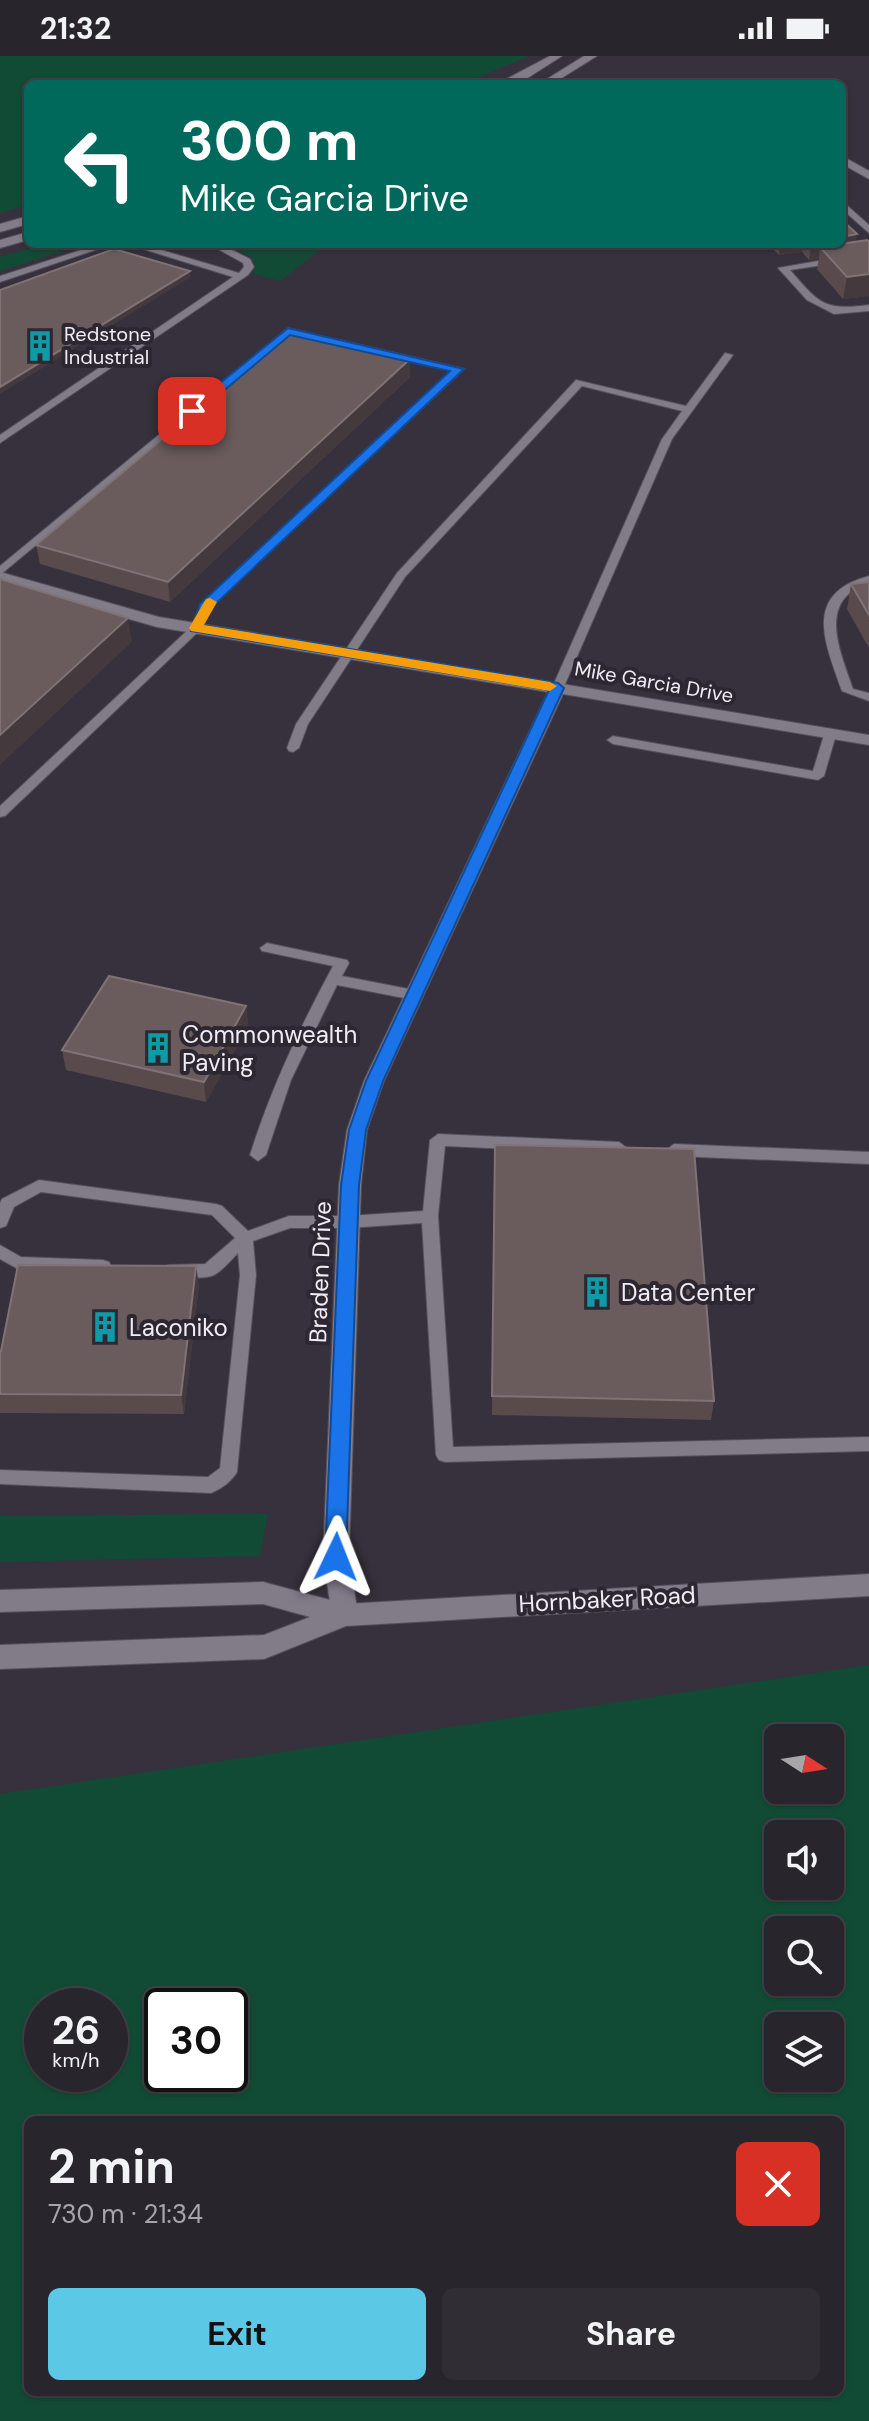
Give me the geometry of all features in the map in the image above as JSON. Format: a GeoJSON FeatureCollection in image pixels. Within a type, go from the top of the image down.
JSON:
{"type":"FeatureCollection","features":[{"type":"Feature","properties":{"kind":"street"},"geometry":{"type":"LineString","coordinates":[[513,80],[557,56]]}},
{"type":"Feature","properties":{"kind":"street"},"geometry":{"type":"LineString","coordinates":[[548,80],[592,56]]}},
{"type":"Feature","properties":{"kind":"street"},"geometry":{"type":"LineString","coordinates":[[522,77],[530,80]]}},
{"type":"Feature","properties":{"kind":"street"},"geometry":{"type":"LineString","coordinates":[[846,162],[869,176]]}},
{"type":"Feature","properties":{"kind":"street"},"geometry":{"type":"LineString","coordinates":[[0,228],[24,221]]}},
{"type":"Feature","properties":{"kind":"street"},"geometry":{"type":"LineString","coordinates":[[0,244],[24,237]]}},
{"type":"Feature","properties":{"kind":"street","name":"Mike Garcia Drive"},"geometry":{"type":"LineString","coordinates":[[0,574],[157,622],[869,740]]}},
{"type":"Feature","properties":{"kind":"street","name":"Braden Drive"},"geometry":{"type":"LineString","coordinates":[[345,1615],[336,1557],[348,1222],[357,1130],[374,1081],[558,688]]}},
{"type":"Feature","properties":{"kind":"street","name":"Hornbaker Road"},"geometry":{"type":"LineString","coordinates":[[0,1657],[264,1647],[345,1615],[869,1585]]}},
{"type":"Feature","properties":{"kind":"street","name":"Hornbaker Road"},"geometry":{"type":"LineString","coordinates":[[0,1601],[263,1593],[345,1615]]}},
{"type":"Feature","properties":{"kind":"lane"},"geometry":{"type":"LineString","coordinates":[[846,208],[869,230]]}},
{"type":"Feature","properties":{"kind":"lane"},"geometry":{"type":"LineString","coordinates":[[0,279],[97,248]]}},
{"type":"Feature","properties":{"kind":"lane"},"geometry":{"type":"LineString","coordinates":[[144,248],[239,276]]}},
{"type":"Feature","properties":{"kind":"lane"},"geometry":{"type":"LineString","coordinates":[[0,440],[249,267],[247,261],[221,248]]}},
{"type":"Feature","properties":{"kind":"lane"},"geometry":{"type":"LineString","coordinates":[[869,255],[783,268],[810,298],[837,312],[869,308]]}},
{"type":"Feature","properties":{"kind":"lane","name":"Mike Garcia Drive"},"geometry":{"type":"LineString","coordinates":[[0,574],[288,331],[459,369],[205,607],[196,628],[0,813]]}},
{"type":"Feature","properties":{"kind":"lane"},"geometry":{"type":"LineString","coordinates":[[558,688],[667,439],[728,355]]}},
{"type":"Feature","properties":{"kind":"lane"},"geometry":{"type":"LineString","coordinates":[[293,748],[302,724],[401,575],[580,382],[688,410]]}},
{"type":"Feature","properties":{"kind":"lane"},"geometry":{"type":"LineString","coordinates":[[869,579],[848,583],[833,599],[829,632],[848,691],[869,697]]}},
{"type":"Feature","properties":{"kind":"lane"},"geometry":{"type":"LineString","coordinates":[[613,740],[818,776],[830,735]]}},
{"type":"Feature","properties":{"kind":"lane"},"geometry":{"type":"LineString","coordinates":[[258,1155],[274,1100],[295,1047],[342,963],[267,948]]}},
{"type":"Feature","properties":{"kind":"lane"},"geometry":{"type":"LineString","coordinates":[[333,979],[414,995]]}},
{"type":"Feature","properties":{"kind":"lane"},"geometry":{"type":"LineString","coordinates":[[629,1148],[438,1140],[430,1216],[445,1455],[869,1444]]}},
{"type":"Feature","properties":{"kind":"lane"},"geometry":{"type":"LineString","coordinates":[[661,1149],[869,1158]]}},
{"type":"Feature","properties":{"kind":"lane"},"geometry":{"type":"LineString","coordinates":[[0,1222],[8,1203],[39,1186],[216,1210],[245,1238],[248,1275],[228,1472],[211,1485],[0,1477]]}},
{"type":"Feature","properties":{"kind":"lane"},"geometry":{"type":"LineString","coordinates":[[161,1268],[209,1270],[245,1238],[289,1222],[348,1222],[430,1216]]}},
{"type":"Feature","properties":{"kind":"lane"},"geometry":{"type":"LineString","coordinates":[[0,1251],[18,1263],[113,1266]]}},
{"type":"Feature","properties":{"kind":"green space"},"geometry":{"type":"Polygon","coordinates":[[[0,56],[529,56],[472,80],[24,80],[24,206],[0,213],[0,56]]]}},
{"type":"Feature","properties":{"kind":"green space"},"geometry":{"type":"Polygon","coordinates":[[[32,248],[72,248],[0,271],[0,257],[32,248]]]}},
{"type":"Feature","properties":{"kind":"green space"},"geometry":{"type":"Polygon","coordinates":[[[231,248],[323,248],[280,281],[251,273],[256,267],[251,257],[231,248]]]}},
{"type":"Feature","properties":{"kind":"green space"},"geometry":{"type":"Polygon","coordinates":[[[268,1514],[260,1556],[0,1562],[0,1516],[268,1514]]]}},
{"type":"Feature","properties":{"kind":"green space"},"geometry":{"type":"Polygon","coordinates":[[[869,1665],[869,2421],[0,2421],[0,1794],[869,1665]]]}},
{"type":"Feature","properties":{"kind":"building"},"geometry":{"type":"Polygon","coordinates":[[[846,224],[857,234],[846,236],[846,224]]]}},
{"type":"Feature","properties":{"kind":"building"},"geometry":{"type":"Polygon","coordinates":[[[869,242],[869,274],[847,277],[821,248],[846,248],[846,243],[869,242]]]}},
{"type":"Feature","properties":{"kind":"building","name":"Redstone Industrial"},"geometry":{"type":"Polygon","coordinates":[[[114,249],[190,271],[0,387],[0,290],[114,249]]]}},
{"type":"Feature","properties":{"kind":"building"},"geometry":{"type":"Polygon","coordinates":[[[291,331],[410,359],[168,582],[36,545],[291,331]]]}},
{"type":"Feature","properties":{"kind":"building"},"geometry":{"type":"Polygon","coordinates":[[[0,579],[128,618],[0,735],[0,579]]]}},
{"type":"Feature","properties":{"kind":"building"},"geometry":{"type":"Polygon","coordinates":[[[869,582],[869,615],[851,584],[869,582]]]}},
{"type":"Feature","properties":{"kind":"building","name":"Commonwealth Paving"},"geometry":{"type":"Polygon","coordinates":[[[109,976],[246,1006],[204,1082],[62,1050],[109,976]]]}},
{"type":"Feature","properties":{"kind":"building","name":"Data Center"},"geometry":{"type":"Polygon","coordinates":[[[495,1145],[694,1149],[714,1401],[492,1396],[495,1145]]]}},
{"type":"Feature","properties":{"kind":"building","name":"Laconiko"},"geometry":{"type":"Polygon","coordinates":[[[18,1265],[196,1266],[181,1395],[0,1394],[0,1351],[18,1265]]]}},
{"type":"Feature","properties":{"kind":"slow traffic"},"geometry":{"type":"LineString","coordinates":[[210,602],[196,628],[550,686]]}},
{"type":"Feature","properties":{"kind":"place","name":"Redstone Industrial"},"geometry":{"type":"Point","coordinates":[40,346]}},
{"type":"Feature","properties":{"kind":"place","name":"Commonwealth Paving"},"geometry":{"type":"Point","coordinates":[158,1048]}},
{"type":"Feature","properties":{"kind":"place","name":"Data Center"},"geometry":{"type":"Point","coordinates":[597,1292]}},
{"type":"Feature","properties":{"kind":"place","name":"Laconiko"},"geometry":{"type":"Point","coordinates":[105,1327]}},
{"type":"Feature","properties":{"kind":"route"},"geometry":{"type":"LineString","coordinates":[[192,411],[288,331],[459,369],[205,607],[196,628],[558,688],[374,1081],[357,1130],[350,1185],[346,1266],[336,1557]]}}]}
